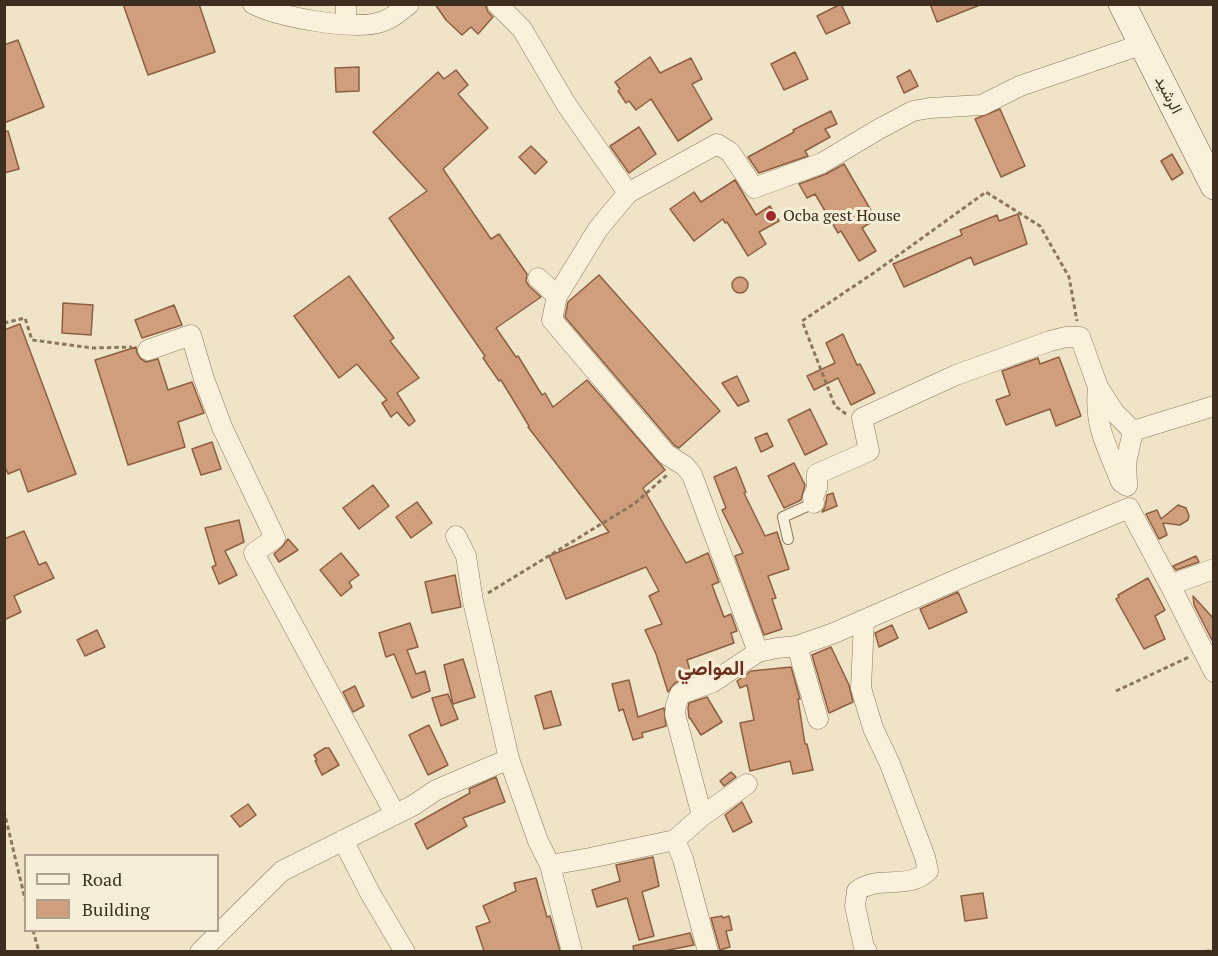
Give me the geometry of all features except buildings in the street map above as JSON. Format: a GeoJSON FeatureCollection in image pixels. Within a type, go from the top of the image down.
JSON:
{"type":"FeatureCollection","features":[{"type":"Feature","properties":{"kind":"main road","name":"الرشيد"},"geometry":{"type":"LineString","coordinates":[[1122,4],[1214,186]]}},
{"type":"Feature","properties":{"kind":"street"},"geometry":{"type":"LineString","coordinates":[[253,4],[274,14],[346,14],[368,25],[383,21],[406,6]]}},
{"type":"Feature","properties":{"kind":"street"},"geometry":{"type":"LineString","coordinates":[[497,4],[522,29],[566,104],[628,193]]}},
{"type":"Feature","properties":{"kind":"street"},"geometry":{"type":"LineString","coordinates":[[758,652],[692,475],[685,466],[666,454],[552,320],[556,296],[598,229],[628,193],[717,144],[729,152],[754,188],[822,163],[913,111],[982,105],[1020,86],[1143,44]]}},
{"type":"Feature","properties":{"kind":"street"},"geometry":{"type":"LineString","coordinates":[[538,278],[556,296]]}},
{"type":"Feature","properties":{"kind":"street"},"geometry":{"type":"LineString","coordinates":[[148,350],[191,334],[204,379],[222,427],[274,538],[254,553],[394,814]]}},
{"type":"Feature","properties":{"kind":"street"},"geometry":{"type":"LineString","coordinates":[[814,503],[817,474],[869,451],[862,418],[956,375],[1040,344],[1066,337],[1080,337],[1098,387],[1114,412],[1133,431]]}},
{"type":"Feature","properties":{"kind":"street"},"geometry":{"type":"LineString","coordinates":[[1098,387],[1096,409],[1099,428],[1122,482],[1127,486]]}},
{"type":"Feature","properties":{"kind":"street"},"geometry":{"type":"LineString","coordinates":[[1133,431],[1214,406]]}},
{"type":"Feature","properties":{"kind":"street"},"geometry":{"type":"LineString","coordinates":[[1133,431],[1126,463],[1129,508],[1214,672]]}},
{"type":"Feature","properties":{"kind":"street"},"geometry":{"type":"LineString","coordinates":[[702,816],[675,714],[680,694],[713,682],[758,652],[797,646],[864,620],[1129,508]]}},
{"type":"Feature","properties":{"kind":"street"},"geometry":{"type":"LineString","coordinates":[[456,536],[466,556],[473,601],[509,759],[538,841],[550,865],[572,951]]}},
{"type":"Feature","properties":{"kind":"street"},"geometry":{"type":"LineString","coordinates":[[1170,585],[1214,569]]}},
{"type":"Feature","properties":{"kind":"street"},"geometry":{"type":"LineString","coordinates":[[864,620],[861,688],[873,728],[890,764],[925,856],[928,871],[918,880],[867,884],[857,891],[855,906],[867,951]]}},
{"type":"Feature","properties":{"kind":"street"},"geometry":{"type":"LineString","coordinates":[[797,646],[819,719]]}},
{"type":"Feature","properties":{"kind":"street"},"geometry":{"type":"LineString","coordinates":[[200,951],[282,871],[414,805],[436,790],[509,759]]}},
{"type":"Feature","properties":{"kind":"street"},"geometry":{"type":"LineString","coordinates":[[550,865],[675,840],[702,816],[747,784]]}},
{"type":"Feature","properties":{"kind":"street"},"geometry":{"type":"LineString","coordinates":[[343,840],[370,893],[405,951]]}},
{"type":"Feature","properties":{"kind":"street"},"geometry":{"type":"LineString","coordinates":[[675,840],[683,859],[708,951]]}},
{"type":"Feature","properties":{"kind":"lane"},"geometry":{"type":"LineString","coordinates":[[788,539],[783,517],[814,503]]}},
{"type":"Feature","properties":{"kind":"path"},"geometry":{"type":"LineString","coordinates":[[862,418],[848,416],[835,406],[802,321],[986,192],[1040,226],[1069,277],[1080,337]]}},
{"type":"Feature","properties":{"kind":"path"},"geometry":{"type":"LineString","coordinates":[[4,323],[26,318],[32,340],[93,348],[134,347],[148,350]]}},
{"type":"Feature","properties":{"kind":"path"},"geometry":{"type":"LineString","coordinates":[[473,601],[634,504],[680,463]]}},
{"type":"Feature","properties":{"kind":"path"},"geometry":{"type":"LineString","coordinates":[[1116,691],[1202,651]]}},
{"type":"Feature","properties":{"kind":"path"},"geometry":{"type":"LineString","coordinates":[[4,811],[24,895]]}},
{"type":"Feature","properties":{"kind":"path"},"geometry":{"type":"LineString","coordinates":[[34,932],[39,951]]}},
{"type":"Feature","properties":{"kind":"path"},"geometry":{"type":"LineString","coordinates":[[1205,951],[1214,949]]}},
{"type":"Feature","properties":{"kind":"place","name":"Ocba gest House"},"geometry":{"type":"Point","coordinates":[771,216]}},
{"type":"Feature","properties":{"kind":"district","name":"المواصي"},"geometry":{"type":"Point","coordinates":[711,669]}}]}
